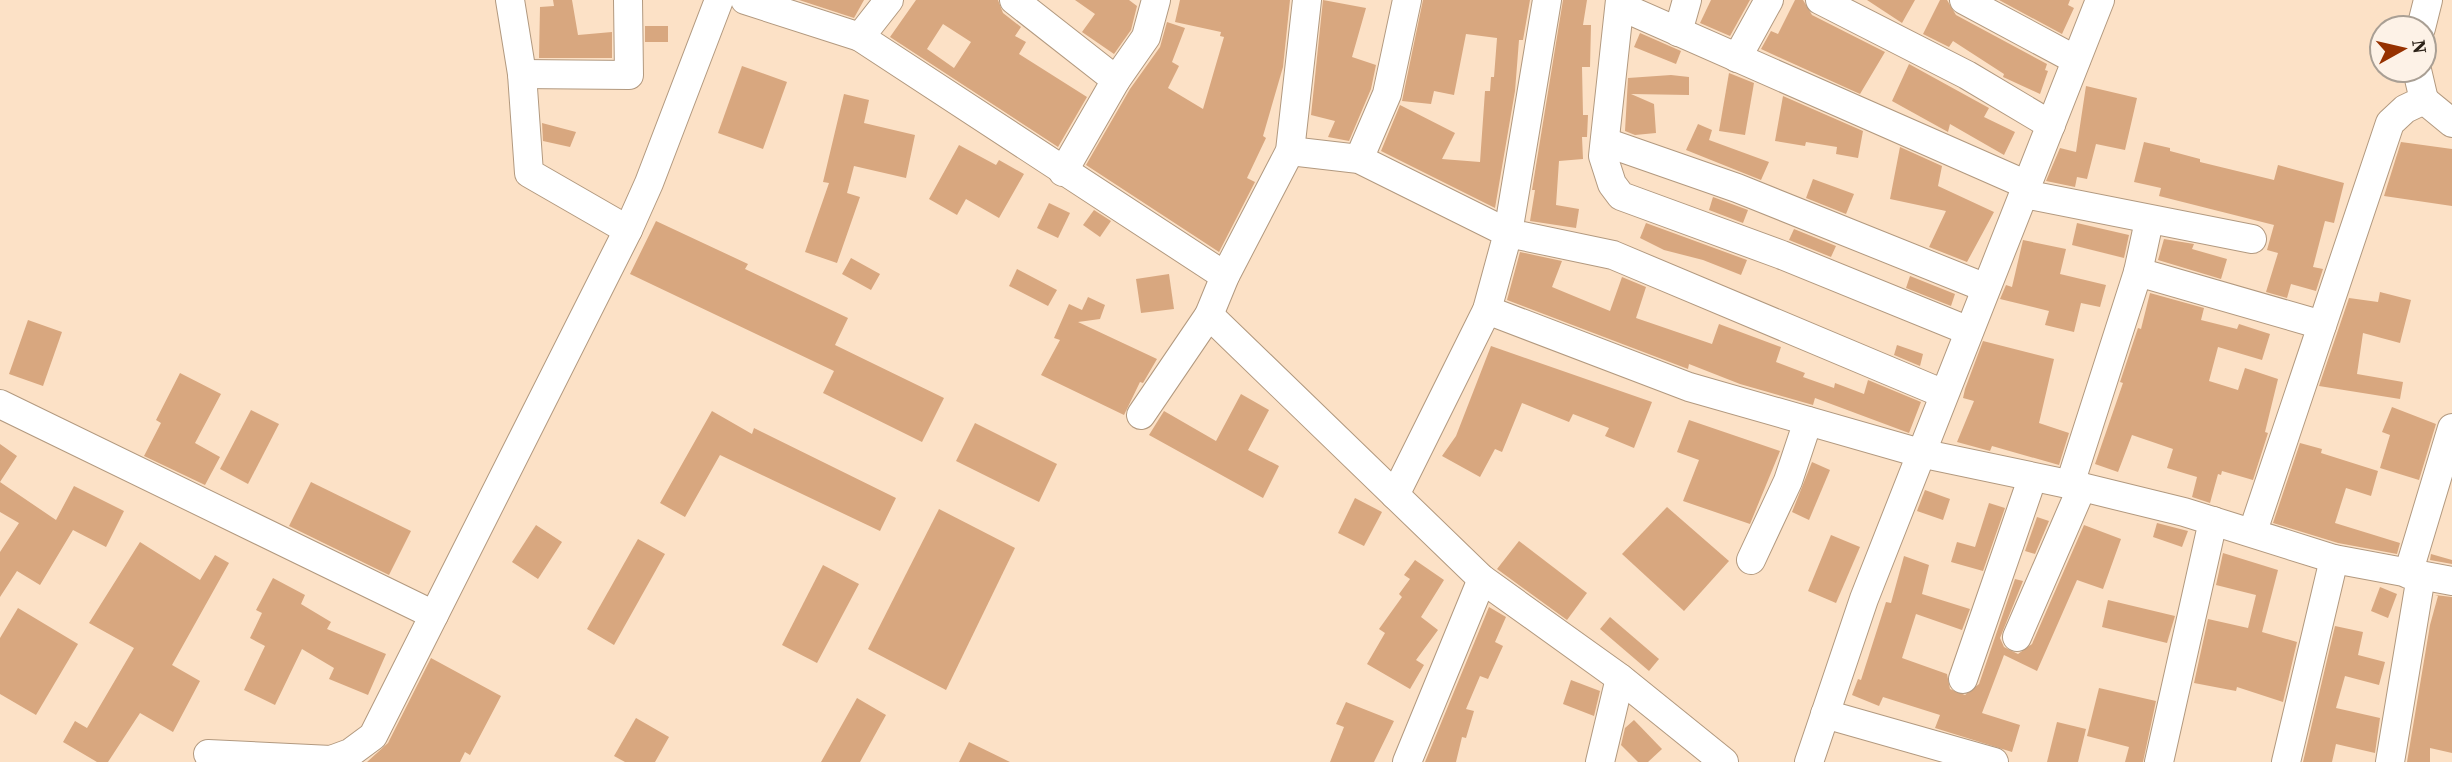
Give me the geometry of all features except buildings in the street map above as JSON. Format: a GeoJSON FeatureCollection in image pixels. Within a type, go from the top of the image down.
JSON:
{"type":"FeatureCollection","features":[{"type":"Feature","properties":{"kind":"street"},"geometry":{"type":"LineString","coordinates":[[510,0],[522,74],[529,173],[628,230]]}},
{"type":"Feature","properties":{"kind":"street"},"geometry":{"type":"LineString","coordinates":[[522,74],[629,75],[628,0]]}},
{"type":"Feature","properties":{"kind":"street"},"geometry":{"type":"LineString","coordinates":[[208,754],[331,760],[350,753],[373,736],[628,230],[659,160],[719,0]]}},
{"type":"Feature","properties":{"kind":"street"},"geometry":{"type":"LineString","coordinates":[[745,0],[860,37],[1225,276]]}},
{"type":"Feature","properties":{"kind":"street"},"geometry":{"type":"LineString","coordinates":[[860,37],[889,0]]}},
{"type":"Feature","properties":{"kind":"street"},"geometry":{"type":"LineString","coordinates":[[1014,0],[1116,80]]}},
{"type":"Feature","properties":{"kind":"street"},"geometry":{"type":"LineString","coordinates":[[1063,172],[1116,80],[1146,37],[1156,0]]}},
{"type":"Feature","properties":{"kind":"street"},"geometry":{"type":"LineString","coordinates":[[1141,415],[1209,315],[1225,276],[1290,151],[1307,0]]}},
{"type":"Feature","properties":{"kind":"street"},"geometry":{"type":"LineString","coordinates":[[1359,159],[1387,94],[1407,0]]}},
{"type":"Feature","properties":{"kind":"street"},"geometry":{"type":"LineString","coordinates":[[1395,495],[1488,310],[1508,233],[1547,0]]}},
{"type":"Feature","properties":{"kind":"street"},"geometry":{"type":"LineString","coordinates":[[1678,32],[1687,0]]}},
{"type":"Feature","properties":{"kind":"street"},"geometry":{"type":"LineString","coordinates":[[1737,58],[1769,0]]}},
{"type":"Feature","properties":{"kind":"street"},"geometry":{"type":"LineString","coordinates":[[1820,0],[1967,75],[2051,125]]}},
{"type":"Feature","properties":{"kind":"street"},"geometry":{"type":"LineString","coordinates":[[1964,0],[2076,60]]}},
{"type":"Feature","properties":{"kind":"street"},"geometry":{"type":"LineString","coordinates":[[1809,762],[1864,600],[1920,453],[2100,0]]}},
{"type":"Feature","properties":{"kind":"street"},"geometry":{"type":"LineString","coordinates":[[1969,331],[1782,255],[1621,196],[1612,184],[1604,156],[1620,3],[1678,32],[2025,189],[2149,221],[2252,239]]}},
{"type":"Feature","properties":{"kind":"street"},"geometry":{"type":"LineString","coordinates":[[2420,84],[2424,100],[2452,122]]}},
{"type":"Feature","properties":{"kind":"street"},"geometry":{"type":"LineString","coordinates":[[2253,531],[2390,123],[2405,109],[2424,100]]}},
{"type":"Feature","properties":{"kind":"street"},"geometry":{"type":"LineString","coordinates":[[1605,142],[1737,188],[1986,288]]}},
{"type":"Feature","properties":{"kind":"street"},"geometry":{"type":"LineString","coordinates":[[1290,151],[1359,159],[1508,233],[1613,255],[1944,394]]}},
{"type":"Feature","properties":{"kind":"street"},"geometry":{"type":"LineString","coordinates":[[2017,637],[2076,485],[2138,272],[2149,221]]}},
{"type":"Feature","properties":{"kind":"street"},"geometry":{"type":"LineString","coordinates":[[2138,272],[2322,325]]}},
{"type":"Feature","properties":{"kind":"street"},"geometry":{"type":"LineString","coordinates":[[1488,310],[1689,387],[1920,453],[2032,479],[2076,485],[2253,531],[2334,559],[2452,581]]}},
{"type":"Feature","properties":{"kind":"street"},"geometry":{"type":"LineString","coordinates":[[1209,315],[1482,579],[1620,678],[1724,762]]}},
{"type":"Feature","properties":{"kind":"street"},"geometry":{"type":"LineString","coordinates":[[0,404],[434,615]]}},
{"type":"Feature","properties":{"kind":"street"},"geometry":{"type":"LineString","coordinates":[[1751,560],[1788,481],[1808,421]]}},
{"type":"Feature","properties":{"kind":"street"},"geometry":{"type":"LineString","coordinates":[[2390,762],[2415,575],[2452,428]]}},
{"type":"Feature","properties":{"kind":"street"},"geometry":{"type":"LineString","coordinates":[[1963,679],[2032,479]]}},
{"type":"Feature","properties":{"kind":"street"},"geometry":{"type":"LineString","coordinates":[[2159,762],[2213,521]]}},
{"type":"Feature","properties":{"kind":"street"},"geometry":{"type":"LineString","coordinates":[[2286,762],[2334,559]]}},
{"type":"Feature","properties":{"kind":"street"},"geometry":{"type":"LineString","coordinates":[[1407,762],[1482,579]]}},
{"type":"Feature","properties":{"kind":"street"},"geometry":{"type":"LineString","coordinates":[[1600,762],[1620,678]]}},
{"type":"Feature","properties":{"kind":"street"},"geometry":{"type":"LineString","coordinates":[[1825,713],[1994,762]]}}]}
